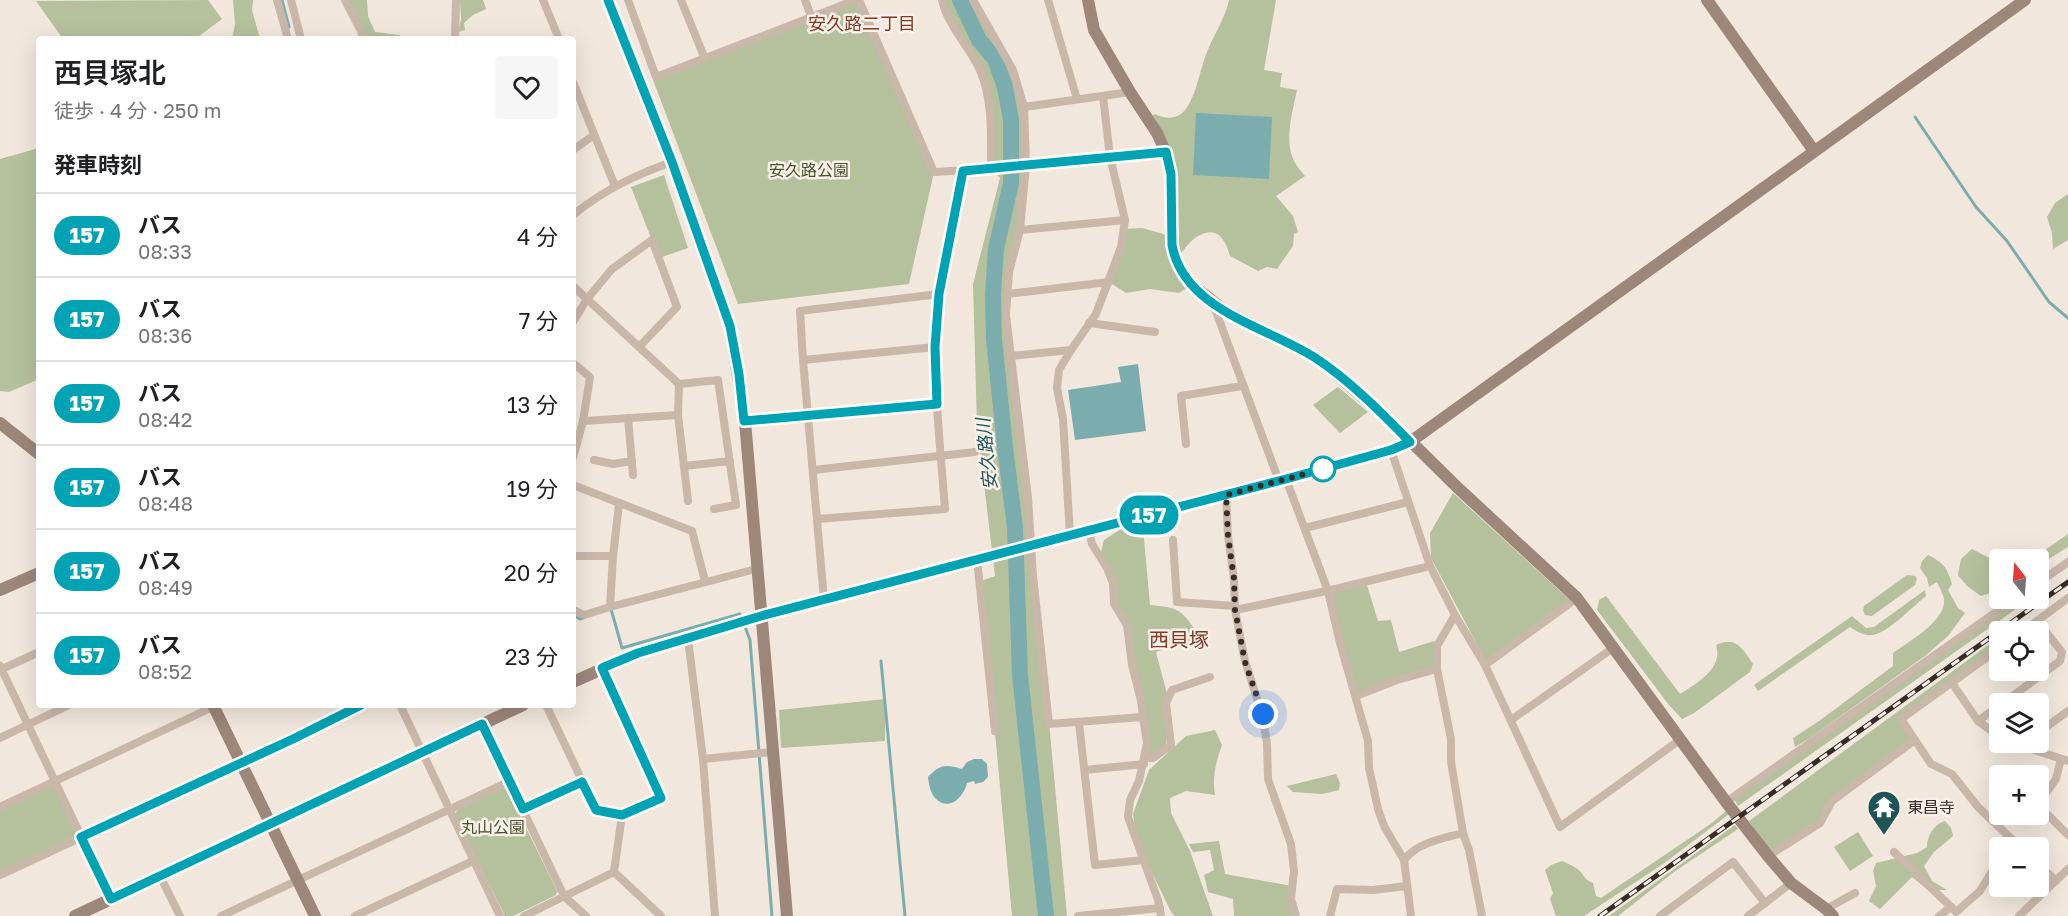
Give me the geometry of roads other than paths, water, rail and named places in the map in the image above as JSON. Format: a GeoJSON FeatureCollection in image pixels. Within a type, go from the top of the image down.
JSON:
{"type":"FeatureCollection","features":[{"type":"Feature","properties":{"kind":"street"},"geometry":{"type":"LineString","coordinates":[[277,0],[287,36]]}},
{"type":"Feature","properties":{"kind":"street"},"geometry":{"type":"LineString","coordinates":[[291,0],[300,36]]}},
{"type":"Feature","properties":{"kind":"street"},"geometry":{"type":"LineString","coordinates":[[345,0],[364,36]]}},
{"type":"Feature","properties":{"kind":"street"},"geometry":{"type":"LineString","coordinates":[[455,36],[456,0]]}},
{"type":"Feature","properties":{"kind":"street"},"geometry":{"type":"LineString","coordinates":[[543,0],[558,36]]}},
{"type":"Feature","properties":{"kind":"street"},"geometry":{"type":"LineString","coordinates":[[608,0],[672,162],[730,326],[739,374],[744,421],[787,916]]}},
{"type":"Feature","properties":{"kind":"street"},"geometry":{"type":"LineString","coordinates":[[628,0],[656,77],[857,0],[934,172],[1166,152]]}},
{"type":"Feature","properties":{"kind":"street"},"geometry":{"type":"LineString","coordinates":[[681,0],[705,59]]}},
{"type":"Feature","properties":{"kind":"street"},"geometry":{"type":"LineString","coordinates":[[805,0],[811,16]]}},
{"type":"Feature","properties":{"kind":"street"},"geometry":{"type":"LineString","coordinates":[[942,0],[951,22],[980,71],[988,102],[991,168]]}},
{"type":"Feature","properties":{"kind":"street"},"geometry":{"type":"LineString","coordinates":[[973,0],[1013,70],[1024,107],[1026,165],[1020,230],[1009,272],[1006,315],[1028,498],[1049,724],[1143,717]]}},
{"type":"Feature","properties":{"kind":"street"},"geometry":{"type":"LineString","coordinates":[[1048,0],[1077,99]]}},
{"type":"Feature","properties":{"kind":"street"},"geometry":{"type":"LineString","coordinates":[[1088,0],[1094,30],[1157,133],[1166,152],[1171,174],[1174,256],[1183,274],[1192,285],[1224,310],[1312,356],[1329,368],[1389,421],[1577,598],[1726,802],[1791,883],[1829,912],[1855,893]]}},
{"type":"Feature","properties":{"kind":"street"},"geometry":{"type":"LineString","coordinates":[[1707,0],[1814,151]]}},
{"type":"Feature","properties":{"kind":"street"},"geometry":{"type":"LineString","coordinates":[[576,681],[638,653],[761,616],[1282,480],[1391,450],[1410,442],[2025,0]]}},
{"type":"Feature","properties":{"kind":"street"},"geometry":{"type":"LineString","coordinates":[[358,36],[359,26]]}},
{"type":"Feature","properties":{"kind":"street"},"geometry":{"type":"LineString","coordinates":[[1024,107],[1130,92]]}},
{"type":"Feature","properties":{"kind":"street"},"geometry":{"type":"LineString","coordinates":[[576,96],[615,186]]}},
{"type":"Feature","properties":{"kind":"street"},"geometry":{"type":"LineString","coordinates":[[1070,536],[1063,419],[1057,388],[1059,370],[1096,314],[1121,248],[1125,220],[1110,157],[1103,96]]}},
{"type":"Feature","properties":{"kind":"street"},"geometry":{"type":"LineString","coordinates":[[576,148],[594,135]]}},
{"type":"Feature","properties":{"kind":"street"},"geometry":{"type":"LineString","coordinates":[[576,213],[615,186],[672,162]]}},
{"type":"Feature","properties":{"kind":"street"},"geometry":{"type":"LineString","coordinates":[[817,519],[945,509],[935,347],[939,294],[963,171]]}},
{"type":"Feature","properties":{"kind":"street"},"geometry":{"type":"LineString","coordinates":[[1020,230],[1125,220]]}},
{"type":"Feature","properties":{"kind":"street"},"geometry":{"type":"LineString","coordinates":[[576,317],[587,299],[612,269],[652,240],[677,307],[639,347]]}},
{"type":"Feature","properties":{"kind":"street"},"geometry":{"type":"LineString","coordinates":[[1007,294],[1109,282]]}},
{"type":"Feature","properties":{"kind":"street"},"geometry":{"type":"LineString","coordinates":[[576,289],[679,384],[718,380],[736,505],[714,509]]}},
{"type":"Feature","properties":{"kind":"street"},"geometry":{"type":"LineString","coordinates":[[824,600],[800,311],[939,294]]}},
{"type":"Feature","properties":{"kind":"street"},"geometry":{"type":"LineString","coordinates":[[1212,301],[1242,386],[1305,528],[1328,591],[1340,643],[1368,741],[1369,768],[1378,809],[1384,826],[1404,860],[1411,916]]}},
{"type":"Feature","properties":{"kind":"street"},"geometry":{"type":"LineString","coordinates":[[1089,323],[1155,332]]}},
{"type":"Feature","properties":{"kind":"street"},"geometry":{"type":"LineString","coordinates":[[803,360],[935,347]]}},
{"type":"Feature","properties":{"kind":"street"},"geometry":{"type":"LineString","coordinates":[[1010,356],[1071,350]]}},
{"type":"Feature","properties":{"kind":"street"},"geometry":{"type":"LineString","coordinates":[[576,365],[590,377],[576,447]]}},
{"type":"Feature","properties":{"kind":"street"},"geometry":{"type":"LineString","coordinates":[[679,384],[678,415],[688,501]]}},
{"type":"Feature","properties":{"kind":"street"},"geometry":{"type":"LineString","coordinates":[[1186,444],[1181,396],[1242,386]]}},
{"type":"Feature","properties":{"kind":"street"},"geometry":{"type":"LineString","coordinates":[[744,421],[937,404]]}},
{"type":"Feature","properties":{"kind":"street"},"geometry":{"type":"LineString","coordinates":[[583,420],[678,415]]}},
{"type":"Feature","properties":{"kind":"street"},"geometry":{"type":"LineString","coordinates":[[628,418],[633,475]]}},
{"type":"Feature","properties":{"kind":"street"},"geometry":{"type":"LineString","coordinates":[[0,423],[36,452]]}},
{"type":"Feature","properties":{"kind":"street"},"geometry":{"type":"LineString","coordinates":[[1391,450],[1430,566],[1455,615],[1485,665],[1560,827],[1681,740]]}},
{"type":"Feature","properties":{"kind":"street"},"geometry":{"type":"LineString","coordinates":[[813,470],[975,452]]}},
{"type":"Feature","properties":{"kind":"street"},"geometry":{"type":"LineString","coordinates":[[594,459],[613,464],[632,461]]}},
{"type":"Feature","properties":{"kind":"street"},"geometry":{"type":"LineString","coordinates":[[684,466],[730,462]]}},
{"type":"Feature","properties":{"kind":"street"},"geometry":{"type":"LineString","coordinates":[[576,485],[693,531],[705,581]]}},
{"type":"Feature","properties":{"kind":"street"},"geometry":{"type":"LineString","coordinates":[[1226,495],[1235,608],[1245,662],[1263,714],[1267,742],[1268,779],[1291,844],[1294,871],[1291,899],[1296,916]]}},
{"type":"Feature","properties":{"kind":"street"},"geometry":{"type":"LineString","coordinates":[[1305,528],[1408,502]]}},
{"type":"Feature","properties":{"kind":"street"},"geometry":{"type":"LineString","coordinates":[[610,607],[619,504]]}},
{"type":"Feature","properties":{"kind":"street"},"geometry":{"type":"LineString","coordinates":[[1078,916],[1161,912],[1128,817],[1130,800],[1139,781],[1147,743],[1127,625],[1114,604],[1113,583],[1107,568],[1092,544],[1089,531]]}},
{"type":"Feature","properties":{"kind":"street"},"geometry":{"type":"LineString","coordinates":[[1173,540],[1177,602],[1235,608],[1328,591],[1430,566]]}},
{"type":"Feature","properties":{"kind":"street"},"geometry":{"type":"LineString","coordinates":[[576,556],[613,556]]}},
{"type":"Feature","properties":{"kind":"street"},"geometry":{"type":"LineString","coordinates":[[977,559],[995,731]]}},
{"type":"Feature","properties":{"kind":"street"},"geometry":{"type":"LineString","coordinates":[[2049,575],[2068,562]]}},
{"type":"Feature","properties":{"kind":"street"},"geometry":{"type":"LineString","coordinates":[[576,611],[584,615],[756,569]]}},
{"type":"Feature","properties":{"kind":"street"},"geometry":{"type":"LineString","coordinates":[[0,590],[36,574]]}},
{"type":"Feature","properties":{"kind":"street"},"geometry":{"type":"LineString","coordinates":[[1485,665],[1577,598]]}},
{"type":"Feature","properties":{"kind":"street"},"geometry":{"type":"LineString","coordinates":[[2037,621],[2068,598]]}},
{"type":"Feature","properties":{"kind":"street"},"geometry":{"type":"LineString","coordinates":[[1726,802],[2000,609]]}},
{"type":"Feature","properties":{"kind":"street"},"geometry":{"type":"LineString","coordinates":[[1455,615],[1437,646],[1437,669],[1451,739],[1450,762],[1482,916]]}},
{"type":"Feature","properties":{"kind":"street"},"geometry":{"type":"LineString","coordinates":[[2049,636],[2062,652],[2060,661],[2049,669]]}},
{"type":"Feature","properties":{"kind":"street"},"geometry":{"type":"LineString","coordinates":[[688,639],[703,759],[715,916]]}},
{"type":"Feature","properties":{"kind":"street"},"geometry":{"type":"LineString","coordinates":[[1510,720],[1613,648]]}},
{"type":"Feature","properties":{"kind":"street"},"geometry":{"type":"LineString","coordinates":[[36,653],[1,669],[111,899]]}},
{"type":"Feature","properties":{"kind":"street"},"geometry":{"type":"LineString","coordinates":[[1989,656],[1901,719],[1931,764],[1952,774],[2004,837]]}},
{"type":"Feature","properties":{"kind":"street"},"geometry":{"type":"LineString","coordinates":[[547,708],[596,810],[622,815],[661,798],[602,668]]}},
{"type":"Feature","properties":{"kind":"street"},"geometry":{"type":"LineString","coordinates":[[1356,696],[1397,680],[1437,669]]}},
{"type":"Feature","properties":{"kind":"street"},"geometry":{"type":"LineString","coordinates":[[1084,770],[1144,761],[1153,758],[1171,745],[1166,703],[1172,690],[1210,677]]}},
{"type":"Feature","properties":{"kind":"street"},"geometry":{"type":"LineString","coordinates":[[2016,693],[2033,681]]}},
{"type":"Feature","properties":{"kind":"street"},"geometry":{"type":"LineString","coordinates":[[1952,683],[1978,721],[1989,729]]}},
{"type":"Feature","properties":{"kind":"street"},"geometry":{"type":"LineString","coordinates":[[0,738],[63,708]]}},
{"type":"Feature","properties":{"kind":"street"},"geometry":{"type":"LineString","coordinates":[[0,807],[211,708]]}},
{"type":"Feature","properties":{"kind":"street"},"geometry":{"type":"LineString","coordinates":[[216,708],[315,916]]}},
{"type":"Feature","properties":{"kind":"street"},"geometry":{"type":"LineString","coordinates":[[0,874],[293,739],[355,708]]}},
{"type":"Feature","properties":{"kind":"street"},"geometry":{"type":"LineString","coordinates":[[402,708],[499,916]]}},
{"type":"Feature","properties":{"kind":"street"},"geometry":{"type":"LineString","coordinates":[[75,916],[517,708]]}},
{"type":"Feature","properties":{"kind":"street"},"geometry":{"type":"LineString","coordinates":[[2049,725],[2068,711]]}},
{"type":"Feature","properties":{"kind":"street"},"geometry":{"type":"LineString","coordinates":[[1978,721],[1989,713]]}},
{"type":"Feature","properties":{"kind":"street"},"geometry":{"type":"LineString","coordinates":[[1079,723],[1095,865],[1143,860]]}},
{"type":"Feature","properties":{"kind":"street"},"geometry":{"type":"LineString","coordinates":[[482,724],[564,896],[586,916]]}},
{"type":"Feature","properties":{"kind":"street"},"geometry":{"type":"LineString","coordinates":[[1768,856],[1820,824],[1832,801],[1915,740]]}},
{"type":"Feature","properties":{"kind":"street"},"geometry":{"type":"LineString","coordinates":[[703,759],[772,752]]}},
{"type":"Feature","properties":{"kind":"street"},"geometry":{"type":"LineString","coordinates":[[2046,753],[2065,760],[2049,789]]}},
{"type":"Feature","properties":{"kind":"street"},"geometry":{"type":"LineString","coordinates":[[221,916],[510,781]]}},
{"type":"Feature","properties":{"kind":"street"},"geometry":{"type":"LineString","coordinates":[[523,809],[582,782]]}},
{"type":"Feature","properties":{"kind":"street"},"geometry":{"type":"LineString","coordinates":[[614,872],[622,815]]}},
{"type":"Feature","properties":{"kind":"street"},"geometry":{"type":"LineString","coordinates":[[2049,816],[2068,835]]}},
{"type":"Feature","properties":{"kind":"street"},"geometry":{"type":"LineString","coordinates":[[1404,860],[1411,851],[1423,845],[1463,833]]}},
{"type":"Feature","properties":{"kind":"street"},"geometry":{"type":"LineString","coordinates":[[1894,852],[1955,912]]}},
{"type":"Feature","properties":{"kind":"street"},"geometry":{"type":"LineString","coordinates":[[355,916],[473,861]]}},
{"type":"Feature","properties":{"kind":"street"},"geometry":{"type":"LineString","coordinates":[[1660,916],[1733,862],[1765,903]]}},
{"type":"Feature","properties":{"kind":"street"},"geometry":{"type":"LineString","coordinates":[[2019,916],[2068,869]]}},
{"type":"Feature","properties":{"kind":"street"},"geometry":{"type":"LineString","coordinates":[[524,916],[614,872]]}},
{"type":"Feature","properties":{"kind":"street"},"geometry":{"type":"LineString","coordinates":[[614,872],[661,916]]}},
{"type":"Feature","properties":{"kind":"street"},"geometry":{"type":"LineString","coordinates":[[2049,874],[2056,881]]}},
{"type":"Feature","properties":{"kind":"street"},"geometry":{"type":"LineString","coordinates":[[160,876],[180,916]]}},
{"type":"Feature","properties":{"kind":"street"},"geometry":{"type":"LineString","coordinates":[[1939,916],[1955,912],[1980,891],[1989,876]]}},
{"type":"Feature","properties":{"kind":"street"},"geometry":{"type":"LineString","coordinates":[[1748,916],[1791,883]]}},
{"type":"Feature","properties":{"kind":"street"},"geometry":{"type":"LineString","coordinates":[[1330,916],[1337,889],[1373,890],[1407,886]]}},
{"type":"Feature","properties":{"kind":"water"},"geometry":{"type":"Polygon","coordinates":[[[1196,113],[1272,117],[1269,179],[1193,175],[1196,113]]]}},
{"type":"Feature","properties":{"kind":"water"},"geometry":{"type":"Polygon","coordinates":[[[1138,364],[1146,431],[1075,440],[1068,390],[1121,382],[1118,367],[1138,364]]]}},
{"type":"Feature","properties":{"kind":"water"},"geometry":{"type":"Polygon","coordinates":[[[982,759],[987,764],[988,777],[983,782],[967,783],[963,793],[956,801],[946,804],[936,799],[931,791],[928,777],[943,766],[962,769],[967,762],[982,759]]]}},
{"type":"Feature","properties":{"kind":"waterway"},"geometry":{"type":"LineString","coordinates":[[282,0],[289,27]]}},
{"type":"Feature","properties":{"kind":"waterway","name":"安久路川"},"geometry":{"type":"LineString","coordinates":[[960,0],[979,40],[995,59],[1005,87],[1011,120],[1011,183],[996,249],[993,295],[994,339],[1015,528],[1020,675],[1046,916]]}},
{"type":"Feature","properties":{"kind":"waterway"},"geometry":{"type":"LineString","coordinates":[[1915,117],[1976,207],[2007,241],[2049,302],[2068,318]]}},
{"type":"Feature","properties":{"kind":"waterway"},"geometry":{"type":"LineString","coordinates":[[611,609],[622,648],[740,614],[741,617]]}},
{"type":"Feature","properties":{"kind":"waterway"},"geometry":{"type":"LineString","coordinates":[[576,617],[580,619],[585,617]]}},
{"type":"Feature","properties":{"kind":"waterway"},"geometry":{"type":"LineString","coordinates":[[744,624],[750,640],[772,916]]}},
{"type":"Feature","properties":{"kind":"waterway"},"geometry":{"type":"LineString","coordinates":[[881,661],[905,916]]}},
{"type":"Feature","properties":{"kind":"railway"},"geometry":{"type":"LineString","coordinates":[[1600,916],[2068,582]]}},
{"type":"Feature","properties":{"kind":"place","name":"東昌寺"},"geometry":{"type":"Point","coordinates":[1884,836]}},
{"type":"Feature","properties":{"kind":"district","name":"安久路二丁目"},"geometry":{"type":"Point","coordinates":[862,24]}},
{"type":"Feature","properties":{"kind":"district","name":"西貝塚"},"geometry":{"type":"Point","coordinates":[1179,640]}},
{"type":"Feature","properties":{"kind":"park label","name":"安久路公園"},"geometry":{"type":"Point","coordinates":[809,170]}},
{"type":"Feature","properties":{"kind":"park label","name":"丸山公園"},"geometry":{"type":"Point","coordinates":[493,827]}}]}
